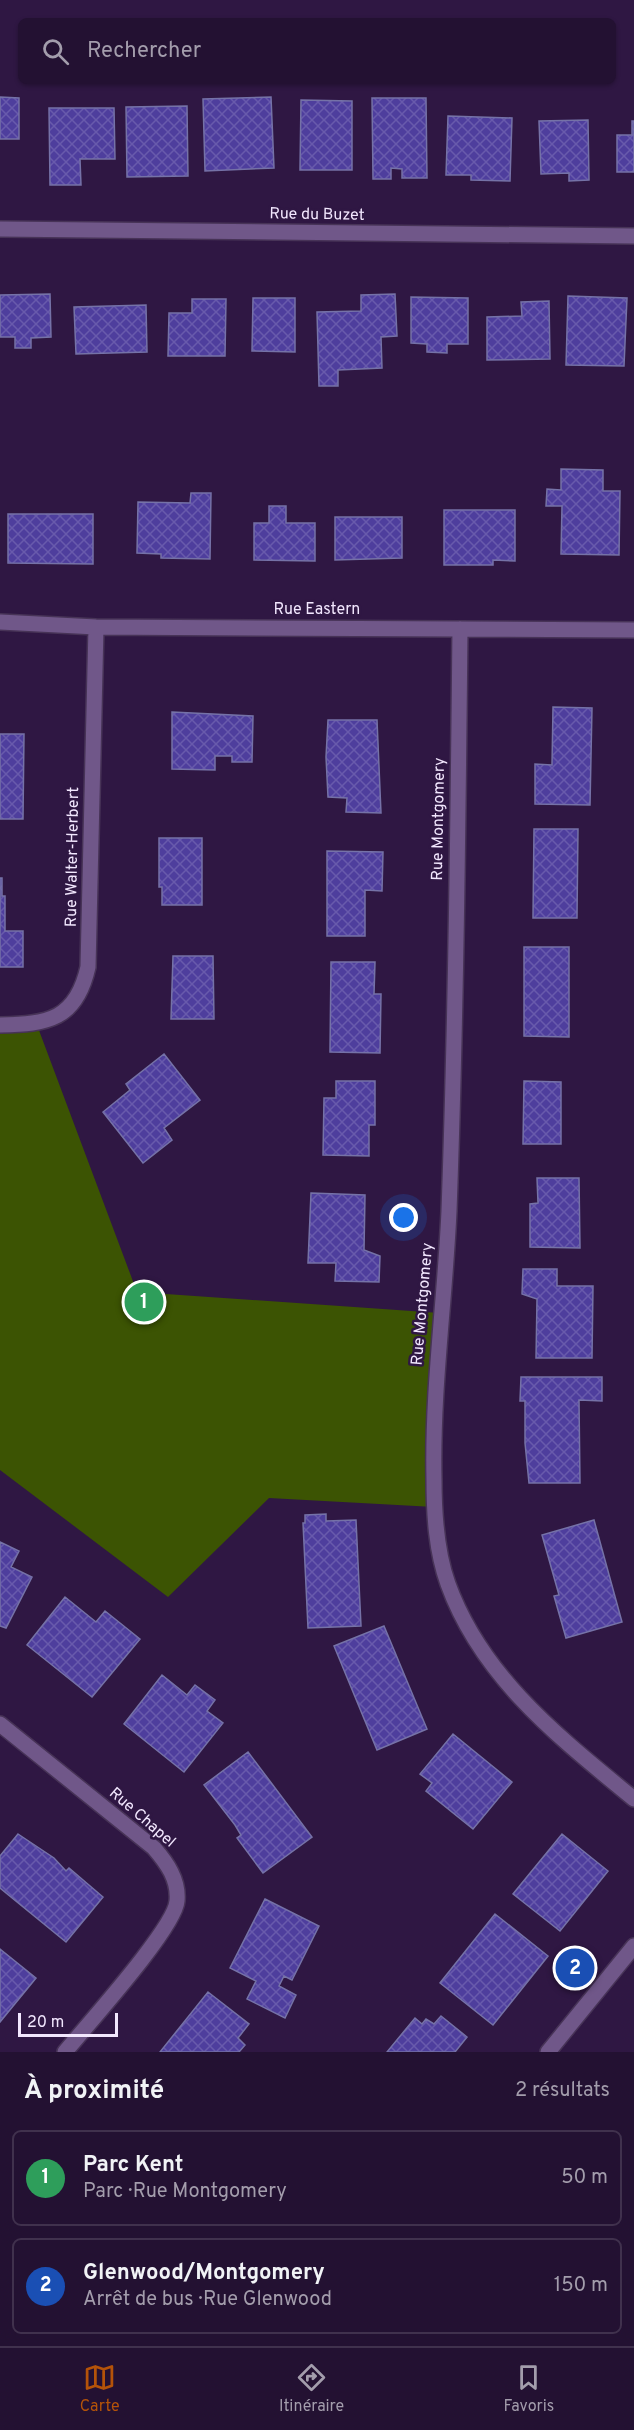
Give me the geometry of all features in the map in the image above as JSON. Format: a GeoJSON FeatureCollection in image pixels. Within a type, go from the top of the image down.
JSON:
{"type":"FeatureCollection","features":[{"type":"Feature","properties":{"kind":"street","name":"Rue du Buzet"},"geometry":{"type":"LineString","coordinates":[[0,229],[634,236]]}},
{"type":"Feature","properties":{"kind":"street","name":"Rue Eastern"},"geometry":{"type":"LineString","coordinates":[[0,622],[96,627],[634,630]]}},
{"type":"Feature","properties":{"kind":"street","name":"Rue Walter-Herbert"},"geometry":{"type":"LineString","coordinates":[[0,1025],[37,1025],[57,1017],[71,1005],[84,987],[88,968],[96,627]]}},
{"type":"Feature","properties":{"kind":"street","name":"Rue Montgomery"},"geometry":{"type":"LineString","coordinates":[[460,629],[449,1214],[436,1360],[433,1437],[438,1545],[447,1582],[462,1617],[482,1652],[506,1683],[566,1743],[634,1799]]}},
{"type":"Feature","properties":{"kind":"street","name":"Rue Chapel"},"geometry":{"type":"LineString","coordinates":[[0,1724],[154,1848],[169,1865],[175,1883],[177,1902],[160,1936],[65,2052]]}},
{"type":"Feature","properties":{"kind":"street"},"geometry":{"type":"LineString","coordinates":[[548,2052],[634,1946]]}},
{"type":"Feature","properties":{"kind":"green space"},"geometry":{"type":"Polygon","coordinates":[[[0,1025],[37,1025],[137,1292],[440,1313],[434,1507],[269,1498],[168,1597],[0,1470],[0,1025]]]}},
{"type":"Feature","properties":{"kind":"building"},"geometry":{"type":"Polygon","coordinates":[[[0,97],[19,98],[19,139],[0,139],[0,97]]]}},
{"type":"Feature","properties":{"kind":"building"},"geometry":{"type":"Polygon","coordinates":[[[271,97],[274,168],[205,171],[203,99],[271,97]]]}},
{"type":"Feature","properties":{"kind":"building"},"geometry":{"type":"Polygon","coordinates":[[[372,98],[426,98],[427,178],[402,178],[402,169],[391,168],[391,179],[373,179],[372,98]]]}},
{"type":"Feature","properties":{"kind":"building"},"geometry":{"type":"Polygon","coordinates":[[[301,100],[352,101],[352,170],[300,170],[301,100]]]}},
{"type":"Feature","properties":{"kind":"building"},"geometry":{"type":"Polygon","coordinates":[[[187,106],[188,176],[127,177],[126,107],[187,106]]]}},
{"type":"Feature","properties":{"kind":"building"},"geometry":{"type":"Polygon","coordinates":[[[49,108],[114,108],[115,159],[80,159],[81,185],[50,185],[49,108]]]}},
{"type":"Feature","properties":{"kind":"building"},"geometry":{"type":"Polygon","coordinates":[[[448,116],[512,118],[510,181],[471,180],[471,175],[446,175],[448,116]]]}},
{"type":"Feature","properties":{"kind":"building"},"geometry":{"type":"Polygon","coordinates":[[[588,120],[589,180],[569,181],[569,173],[541,174],[539,121],[588,120]]]}},
{"type":"Feature","properties":{"kind":"building"},"geometry":{"type":"Polygon","coordinates":[[[632,121],[634,121],[634,172],[617,172],[617,135],[632,135],[632,121]]]}},
{"type":"Feature","properties":{"kind":"building"},"geometry":{"type":"Polygon","coordinates":[[[50,294],[51,337],[31,338],[31,348],[15,348],[15,337],[0,337],[0,295],[50,294]]]}},
{"type":"Feature","properties":{"kind":"building"},"geometry":{"type":"Polygon","coordinates":[[[395,294],[397,336],[381,337],[382,368],[338,370],[338,386],[319,386],[317,312],[361,311],[361,295],[395,294]]]}},
{"type":"Feature","properties":{"kind":"building"},"geometry":{"type":"Polygon","coordinates":[[[568,296],[627,298],[624,366],[566,365],[568,296]]]}},
{"type":"Feature","properties":{"kind":"building"},"geometry":{"type":"Polygon","coordinates":[[[411,297],[468,298],[468,344],[447,344],[447,353],[427,352],[427,344],[411,343],[411,297]]]}},
{"type":"Feature","properties":{"kind":"building"},"geometry":{"type":"Polygon","coordinates":[[[253,298],[295,298],[295,352],[252,351],[253,298]]]}},
{"type":"Feature","properties":{"kind":"building"},"geometry":{"type":"Polygon","coordinates":[[[192,299],[226,299],[225,356],[168,356],[169,313],[192,313],[192,299]]]}},
{"type":"Feature","properties":{"kind":"building"},"geometry":{"type":"Polygon","coordinates":[[[549,301],[550,359],[487,360],[487,317],[522,316],[521,302],[549,301]]]}},
{"type":"Feature","properties":{"kind":"building"},"geometry":{"type":"Polygon","coordinates":[[[146,305],[147,352],[76,354],[74,307],[146,305]]]}},
{"type":"Feature","properties":{"kind":"building"},"geometry":{"type":"Polygon","coordinates":[[[561,469],[603,470],[603,491],[620,491],[619,555],[561,554],[562,506],[546,506],[547,489],[561,490],[561,469]]]}},
{"type":"Feature","properties":{"kind":"building"},"geometry":{"type":"Polygon","coordinates":[[[191,493],[211,493],[210,559],[161,558],[161,554],[137,553],[138,502],[190,503],[191,493]]]}},
{"type":"Feature","properties":{"kind":"building"},"geometry":{"type":"Polygon","coordinates":[[[269,506],[286,506],[286,523],[315,523],[315,561],[254,560],[254,523],[269,523],[269,506]]]}},
{"type":"Feature","properties":{"kind":"building"},"geometry":{"type":"Polygon","coordinates":[[[444,510],[515,510],[515,561],[493,560],[493,565],[444,565],[444,510]]]}},
{"type":"Feature","properties":{"kind":"building"},"geometry":{"type":"Polygon","coordinates":[[[8,514],[93,514],[93,564],[8,563],[8,514]]]}},
{"type":"Feature","properties":{"kind":"building"},"geometry":{"type":"Polygon","coordinates":[[[335,517],[402,517],[402,558],[335,560],[335,517]]]}},
{"type":"Feature","properties":{"kind":"building"},"geometry":{"type":"Polygon","coordinates":[[[553,707],[592,708],[590,805],[535,804],[535,764],[552,765],[553,707]]]}},
{"type":"Feature","properties":{"kind":"building"},"geometry":{"type":"Polygon","coordinates":[[[172,712],[253,716],[252,762],[232,762],[232,756],[215,756],[215,770],[172,769],[172,712]]]}},
{"type":"Feature","properties":{"kind":"building"},"geometry":{"type":"Polygon","coordinates":[[[328,720],[377,720],[381,813],[346,812],[347,798],[328,797],[326,757],[328,720]]]}},
{"type":"Feature","properties":{"kind":"building"},"geometry":{"type":"Polygon","coordinates":[[[0,734],[24,734],[23,819],[0,819],[0,734]]]}},
{"type":"Feature","properties":{"kind":"building"},"geometry":{"type":"Polygon","coordinates":[[[534,829],[578,829],[577,918],[533,918],[534,829]]]}},
{"type":"Feature","properties":{"kind":"building"},"geometry":{"type":"Polygon","coordinates":[[[159,838],[202,838],[202,905],[162,905],[162,887],[159,887],[159,838]]]}},
{"type":"Feature","properties":{"kind":"building"},"geometry":{"type":"Polygon","coordinates":[[[327,851],[383,852],[382,891],[365,890],[365,936],[327,936],[327,851]]]}},
{"type":"Feature","properties":{"kind":"building"},"geometry":{"type":"Polygon","coordinates":[[[0,878],[2,878],[2,896],[5,896],[5,931],[23,931],[23,967],[0,967],[0,878]]]}},
{"type":"Feature","properties":{"kind":"building"},"geometry":{"type":"Polygon","coordinates":[[[524,947],[569,947],[569,1037],[524,1036],[524,947]]]}},
{"type":"Feature","properties":{"kind":"building"},"geometry":{"type":"Polygon","coordinates":[[[173,956],[213,956],[214,1019],[171,1019],[173,956]]]}},
{"type":"Feature","properties":{"kind":"building"},"geometry":{"type":"Polygon","coordinates":[[[331,962],[375,962],[374,994],[381,994],[380,1053],[330,1052],[331,962]]]}},
{"type":"Feature","properties":{"kind":"building"},"geometry":{"type":"Polygon","coordinates":[[[164,1054],[200,1100],[164,1128],[172,1140],[143,1163],[103,1112],[130,1090],[126,1084],[164,1054]]]}},
{"type":"Feature","properties":{"kind":"building"},"geometry":{"type":"Polygon","coordinates":[[[336,1081],[375,1081],[375,1125],[369,1125],[369,1156],[323,1155],[324,1098],[336,1098],[336,1081]]]}},
{"type":"Feature","properties":{"kind":"building"},"geometry":{"type":"Polygon","coordinates":[[[524,1081],[561,1082],[561,1144],[523,1144],[524,1081]]]}},
{"type":"Feature","properties":{"kind":"building"},"geometry":{"type":"Polygon","coordinates":[[[537,1178],[579,1178],[580,1248],[530,1247],[530,1204],[538,1203],[537,1178]]]}},
{"type":"Feature","properties":{"kind":"building"},"geometry":{"type":"Polygon","coordinates":[[[311,1193],[365,1195],[364,1250],[380,1256],[379,1282],[335,1281],[336,1263],[308,1263],[311,1193]]]}},
{"type":"Feature","properties":{"kind":"building"},"geometry":{"type":"Polygon","coordinates":[[[523,1269],[557,1269],[557,1286],[593,1286],[592,1358],[536,1358],[537,1299],[522,1294],[523,1269]]]}},
{"type":"Feature","properties":{"kind":"building"},"geometry":{"type":"Polygon","coordinates":[[[521,1377],[602,1377],[602,1401],[579,1400],[580,1483],[529,1483],[525,1443],[525,1401],[520,1401],[521,1377]]]}},
{"type":"Feature","properties":{"kind":"building"},"geometry":{"type":"Polygon","coordinates":[[[326,1514],[326,1521],[356,1520],[361,1626],[308,1628],[303,1523],[305,1523],[305,1515],[326,1514]]]}},
{"type":"Feature","properties":{"kind":"building"},"geometry":{"type":"Polygon","coordinates":[[[594,1520],[622,1622],[566,1638],[554,1596],[559,1595],[542,1535],[594,1520]]]}},
{"type":"Feature","properties":{"kind":"building"},"geometry":{"type":"Polygon","coordinates":[[[0,1542],[19,1551],[11,1567],[32,1577],[6,1628],[0,1626],[0,1542]]]}},
{"type":"Feature","properties":{"kind":"building"},"geometry":{"type":"Polygon","coordinates":[[[65,1597],[96,1622],[105,1611],[140,1639],[92,1697],[27,1645],[65,1597]]]}},
{"type":"Feature","properties":{"kind":"building"},"geometry":{"type":"Polygon","coordinates":[[[384,1626],[427,1729],[377,1750],[334,1646],[384,1626]]]}},
{"type":"Feature","properties":{"kind":"building"},"geometry":{"type":"Polygon","coordinates":[[[162,1675],[187,1695],[195,1685],[215,1700],[207,1711],[223,1723],[184,1772],[124,1724],[162,1675]]]}},
{"type":"Feature","properties":{"kind":"building"},"geometry":{"type":"Polygon","coordinates":[[[453,1734],[512,1782],[473,1829],[426,1791],[432,1783],[420,1774],[453,1734]]]}},
{"type":"Feature","properties":{"kind":"building"},"geometry":{"type":"Polygon","coordinates":[[[248,1752],[312,1837],[263,1873],[237,1838],[241,1835],[235,1825],[204,1785],[248,1752]]]}},
{"type":"Feature","properties":{"kind":"building"},"geometry":{"type":"Polygon","coordinates":[[[18,1834],[54,1858],[66,1871],[69,1868],[103,1897],[66,1942],[0,1888],[0,1856],[18,1834]]]}},
{"type":"Feature","properties":{"kind":"building"},"geometry":{"type":"Polygon","coordinates":[[[562,1834],[608,1871],[560,1931],[513,1894],[562,1834]]]}},
{"type":"Feature","properties":{"kind":"building"},"geometry":{"type":"Polygon","coordinates":[[[265,1899],[319,1926],[292,1980],[284,1976],[279,1986],[296,1995],[285,2018],[247,1999],[256,1981],[230,1968],[265,1899]]]}},
{"type":"Feature","properties":{"kind":"building"},"geometry":{"type":"Polygon","coordinates":[[[495,1914],[548,1956],[493,2025],[440,1983],[495,1914]]]}},
{"type":"Feature","properties":{"kind":"building"},"geometry":{"type":"Polygon","coordinates":[[[0,1949],[36,1978],[0,2022],[0,1949]]]}},
{"type":"Feature","properties":{"kind":"building"},"geometry":{"type":"Polygon","coordinates":[[[208,1992],[249,2024],[238,2038],[245,2045],[239,2052],[160,2052],[208,1992]]]}},
{"type":"Feature","properties":{"kind":"building"},"geometry":{"type":"Polygon","coordinates":[[[441,2016],[467,2037],[455,2052],[387,2052],[415,2018],[422,2024],[426,2019],[434,2024],[441,2016]]]}},
{"type":"Feature","properties":{"kind":"place","name":"Parc Kent"},"geometry":{"type":"Point","coordinates":[144,1302]}},
{"type":"Feature","properties":{"kind":"place","name":"Glenwood/Montgomery"},"geometry":{"type":"Point","coordinates":[575,1968]}}]}
